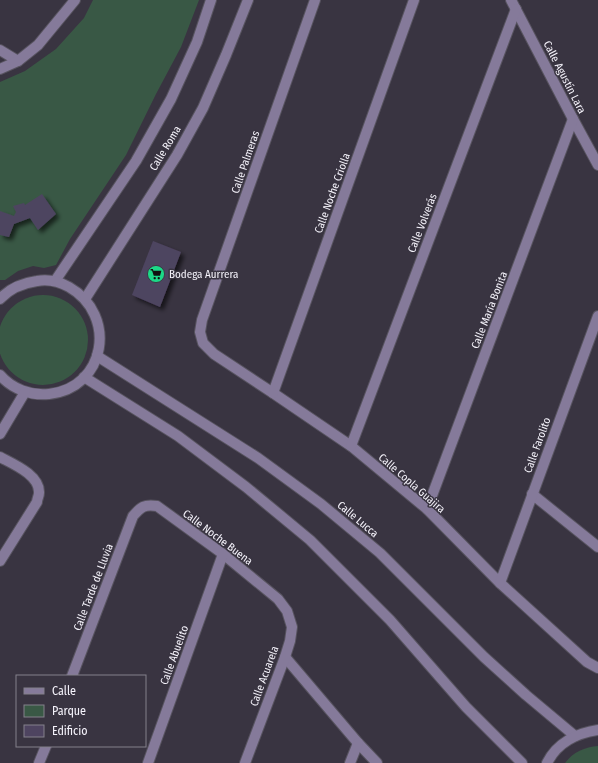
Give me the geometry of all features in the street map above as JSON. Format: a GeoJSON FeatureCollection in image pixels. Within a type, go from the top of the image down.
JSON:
{"type":"FeatureCollection","features":[{"type":"Feature","properties":{"kind":"street"},"geometry":{"type":"LineString","coordinates":[[0,69],[18,61],[38,45],[75,0]]}},
{"type":"Feature","properties":{"kind":"street","name":"Calle Roma"},"geometry":{"type":"LineString","coordinates":[[55,281],[136,161],[171,99],[197,42],[211,0]]}},
{"type":"Feature","properties":{"kind":"street","name":"Calle Roma"},"geometry":{"type":"LineString","coordinates":[[85,299],[176,155],[203,108],[248,0]]}},
{"type":"Feature","properties":{"kind":"street","name":"Calle Palmeras"},"geometry":{"type":"LineString","coordinates":[[200,332],[202,320],[315,0]]}},
{"type":"Feature","properties":{"kind":"street","name":"Calle Noche Criolla"},"geometry":{"type":"LineString","coordinates":[[273,393],[414,0]]}},
{"type":"Feature","properties":{"kind":"street","name":"Calle Agustín Lara"},"geometry":{"type":"LineString","coordinates":[[514,4],[598,165]]}},
{"type":"Feature","properties":{"kind":"street","name":"Calle Volverás"},"geometry":{"type":"LineString","coordinates":[[351,446],[514,4]]}},
{"type":"Feature","properties":{"kind":"street"},"geometry":{"type":"LineString","coordinates":[[0,50],[18,61]]}},
{"type":"Feature","properties":{"kind":"street","name":"Calle María Bonita"},"geometry":{"type":"LineString","coordinates":[[427,509],[573,119]]}},
{"type":"Feature","properties":{"kind":"street"},"geometry":{"type":"LineString","coordinates":[[0,375],[13,387],[25,392],[41,395],[57,393],[72,387],[84,377],[92,367],[97,356],[100,341],[99,326],[94,311],[85,299],[66,285],[55,281],[41,280],[28,282],[15,287],[1,296]]}},
{"type":"Feature","properties":{"kind":"street","name":"Calle Farolito"},"geometry":{"type":"LineString","coordinates":[[500,583],[598,316]]}},
{"type":"Feature","properties":{"kind":"street","name":"Calle Copla Guajira"},"geometry":{"type":"LineString","coordinates":[[200,332],[203,343],[214,354],[351,446],[427,509],[500,583],[587,662],[598,668]]}},
{"type":"Feature","properties":{"kind":"street","name":"Calle Lucca"},"geometry":{"type":"LineString","coordinates":[[97,356],[258,458],[321,504],[380,553],[484,657],[575,736]]}},
{"type":"Feature","properties":{"kind":"street"},"geometry":{"type":"LineString","coordinates":[[84,377],[178,436],[246,486],[310,540],[390,620],[466,707],[522,763]]}},
{"type":"Feature","properties":{"kind":"street"},"geometry":{"type":"LineString","coordinates":[[0,434],[25,392]]}},
{"type":"Feature","properties":{"kind":"street"},"geometry":{"type":"LineString","coordinates":[[0,456],[31,475],[37,483],[39,492],[37,502],[0,561]]}},
{"type":"Feature","properties":{"kind":"street"},"geometry":{"type":"LineString","coordinates":[[532,494],[598,547]]}},
{"type":"Feature","properties":{"kind":"street","name":"Calle Noche Buena"},"geometry":{"type":"LineString","coordinates":[[139,509],[147,505],[157,506],[223,554],[278,599]]}},
{"type":"Feature","properties":{"kind":"street","name":"Calle Tarde de Lluvia"},"geometry":{"type":"LineString","coordinates":[[72,675],[132,516],[139,509]]}},
{"type":"Feature","properties":{"kind":"street","name":"Calle Abuelito"},"geometry":{"type":"LineString","coordinates":[[148,763],[223,554]]}},
{"type":"Feature","properties":{"kind":"street","name":"Calle Acuarela"},"geometry":{"type":"LineString","coordinates":[[245,763],[290,641],[292,628],[287,611],[278,599]]}},
{"type":"Feature","properties":{"kind":"street"},"geometry":{"type":"LineString","coordinates":[[285,657],[358,743],[377,763]]}},
{"type":"Feature","properties":{"kind":"street"},"geometry":{"type":"LineString","coordinates":[[547,763],[564,742],[575,736],[598,730]]}},
{"type":"Feature","properties":{"kind":"street"},"geometry":{"type":"LineString","coordinates":[[350,763],[358,743]]}},
{"type":"Feature","properties":{"kind":"street"},"geometry":{"type":"LineString","coordinates":[[39,763],[46,747]]}},
{"type":"Feature","properties":{"kind":"green space"},"geometry":{"type":"Polygon","coordinates":[[[93,0],[199,0],[181,47],[126,155],[70,239],[56,265],[44,268],[33,266],[18,271],[5,280],[0,280],[0,82],[25,71],[56,49],[84,18],[93,0]]]}},
{"type":"Feature","properties":{"kind":"green space"},"geometry":{"type":"Polygon","coordinates":[[[43,295],[60,298],[75,308],[85,323],[88,340],[85,357],[75,372],[60,382],[43,385],[26,382],[11,372],[1,357],[-1,349],[-1,331],[1,323],[11,308],[26,298],[43,295]]]}},
{"type":"Feature","properties":{"kind":"green space"},"geometry":{"type":"Polygon","coordinates":[[[598,746],[598,763],[565,763],[568,759],[580,751],[598,746]]]}},
{"type":"Feature","properties":{"kind":"building"},"geometry":{"type":"Polygon","coordinates":[[[42,194],[56,214],[38,230],[30,218],[14,224],[9,237],[0,235],[0,211],[14,216],[16,212],[13,206],[24,203],[25,205],[42,194]]]}},
{"type":"Feature","properties":{"kind":"building","name":"Bodega Aurrera"},"geometry":{"type":"Polygon","coordinates":[[[153,241],[181,252],[160,307],[132,295],[153,241]]]}},
{"type":"Feature","properties":{"kind":"place","name":"Bodega Aurrera"},"geometry":{"type":"Point","coordinates":[156,274]}}]}
